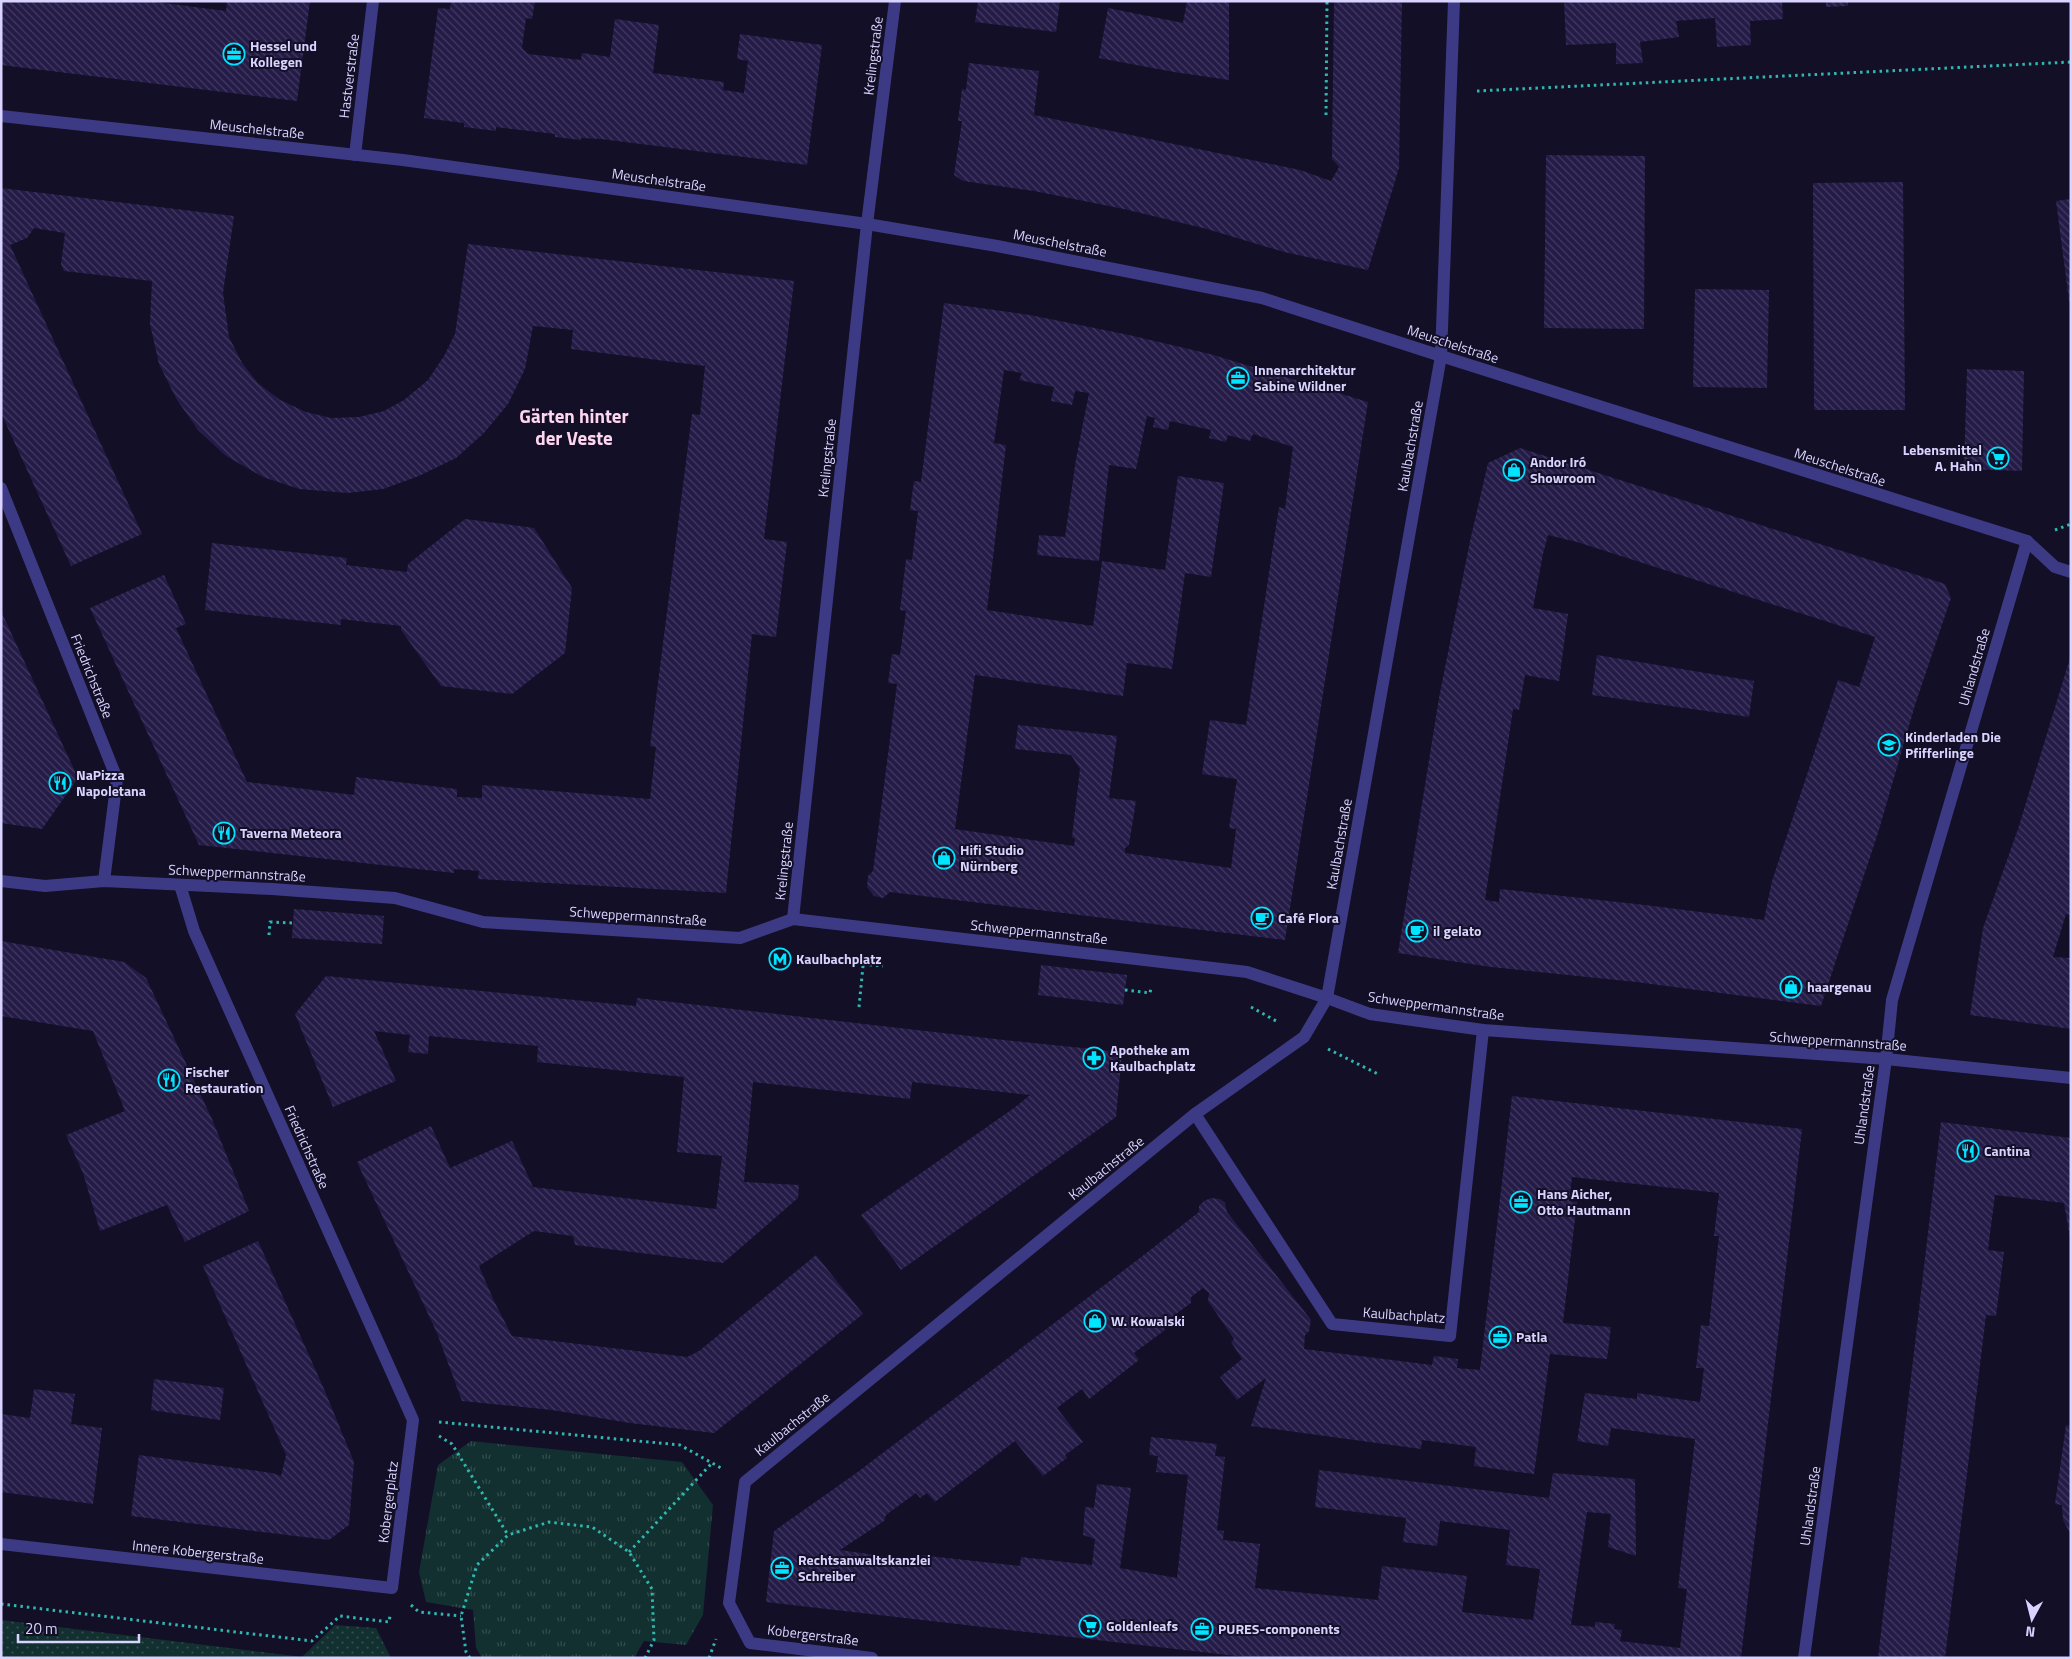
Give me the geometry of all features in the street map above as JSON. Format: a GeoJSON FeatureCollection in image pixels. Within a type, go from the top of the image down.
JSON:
{"type":"FeatureCollection","features":[{"type":"Feature","properties":{"kind":"street","name":"Hastverstraße"},"geometry":{"type":"LineString","coordinates":[[355,154],[373,1]]}},
{"type":"Feature","properties":{"kind":"street","name":"Krelingstraße"},"geometry":{"type":"LineString","coordinates":[[792,919],[867,224],[895,1]]}},
{"type":"Feature","properties":{"kind":"street","name":"Kaulbachstraße"},"geometry":{"type":"LineString","coordinates":[[745,1482],[1195,1114],[1304,1037],[1327,998],[1441,356],[1454,1]]}},
{"type":"Feature","properties":{"kind":"street","name":"Meuschelstraße"},"geometry":{"type":"LineString","coordinates":[[1,116],[355,154],[867,224],[997,246],[1262,298],[2027,542],[2055,567],[2071,572]]}},
{"type":"Feature","properties":{"kind":"street","name":"Friedrichstraße"},"geometry":{"type":"LineString","coordinates":[[1,488],[117,779],[104,881]]}},
{"type":"Feature","properties":{"kind":"street","name":"Uhlandstraße"},"geometry":{"type":"LineString","coordinates":[[1804,1658],[1886,1059],[1892,1000],[2027,542]]}},
{"type":"Feature","properties":{"kind":"street","name":"Schweppermannstraße"},"geometry":{"type":"LineString","coordinates":[[1,881],[45,886],[104,881],[394,898],[483,922],[740,938],[792,919],[1247,972],[1370,1014],[1483,1030],[1886,1059],[2071,1078]]}},
{"type":"Feature","properties":{"kind":"street","name":"Friedrichstraße"},"geometry":{"type":"LineString","coordinates":[[180,885],[194,931],[413,1420]]}},
{"type":"Feature","properties":{"kind":"street","name":"Kaulbachplatz"},"geometry":{"type":"LineString","coordinates":[[1195,1114],[1332,1324],[1450,1336],[1483,1030]]}},
{"type":"Feature","properties":{"kind":"street","name":"Kobergerplatz"},"geometry":{"type":"LineString","coordinates":[[392,1588],[413,1420]]}},
{"type":"Feature","properties":{"kind":"street","name":"Kobergerstraße"},"geometry":{"type":"LineString","coordinates":[[745,1482],[729,1603],[750,1643],[872,1658]]}},
{"type":"Feature","properties":{"kind":"street","name":"Innere Kobergerstraße"},"geometry":{"type":"LineString","coordinates":[[1,1544],[392,1588]]}},
{"type":"Feature","properties":{"kind":"path"},"geometry":{"type":"LineString","coordinates":[[1326,114],[1327,1]]}},
{"type":"Feature","properties":{"kind":"path"},"geometry":{"type":"LineString","coordinates":[[1451,93],[2071,62]]}},
{"type":"Feature","properties":{"kind":"path"},"geometry":{"type":"LineString","coordinates":[[269,936],[270,922],[293,924]]}},
{"type":"Feature","properties":{"kind":"path"},"geometry":{"type":"LineString","coordinates":[[859,1007],[863,964],[883,966]]}},
{"type":"Feature","properties":{"kind":"path"},"geometry":{"type":"LineString","coordinates":[[413,1420],[680,1445],[745,1482]]}},
{"type":"Feature","properties":{"kind":"path"},"geometry":{"type":"LineString","coordinates":[[413,1420],[452,1444],[508,1535]]}},
{"type":"Feature","properties":{"kind":"path"},"geometry":{"type":"LineString","coordinates":[[629,1552],[712,1463]]}},
{"type":"Feature","properties":{"kind":"path"},"geometry":{"type":"LineString","coordinates":[[470,1658],[466,1652],[461,1616],[477,1565],[508,1535],[549,1522],[592,1527],[629,1552],[652,1589],[654,1640],[645,1658]]}},
{"type":"Feature","properties":{"kind":"path"},"geometry":{"type":"LineString","coordinates":[[392,1588],[419,1612],[461,1616]]}},
{"type":"Feature","properties":{"kind":"path"},"geometry":{"type":"LineString","coordinates":[[1,1604],[312,1641],[340,1616],[389,1622],[392,1588]]}},
{"type":"Feature","properties":{"kind":"green space"},"geometry":{"type":"Polygon","coordinates":[[[471,1441],[682,1462],[713,1505],[703,1615],[686,1645],[644,1641],[634,1658],[482,1658],[476,1648],[473,1610],[426,1602],[419,1572],[438,1465],[471,1441]]]}},
{"type":"Feature","properties":{"kind":"green space"},"geometry":{"type":"Polygon","coordinates":[[[1,1620],[302,1657],[335,1625],[376,1628],[391,1658],[1,1658],[1,1620]]]}},
{"type":"Feature","properties":{"kind":"green space"},"geometry":{"type":"Polygon","coordinates":[[[146,1649],[226,1658],[145,1658],[146,1649]]]}},
{"type":"Feature","properties":{"kind":"building"},"geometry":{"type":"Polygon","coordinates":[[[1,1],[148,1],[226,11],[227,1],[310,1],[297,101],[1,65],[1,1]]]}},
{"type":"Feature","properties":{"kind":"building"},"geometry":{"type":"Polygon","coordinates":[[[451,1],[535,1],[532,19],[526,18],[522,48],[528,54],[581,60],[582,53],[610,57],[615,19],[659,25],[653,73],[724,82],[723,90],[744,93],[748,61],[737,59],[740,34],[822,45],[807,165],[601,139],[581,138],[581,140],[555,137],[555,134],[496,127],[496,131],[464,127],[464,123],[424,118],[438,8],[450,9],[451,1]]]}},
{"type":"Feature","properties":{"kind":"building"},"geometry":{"type":"Polygon","coordinates":[[[978,1],[1060,1],[1056,32],[975,22],[978,1]]]}},
{"type":"Feature","properties":{"kind":"building"},"geometry":{"type":"Polygon","coordinates":[[[1187,1],[1229,1],[1229,80],[1099,58],[1108,8],[1183,23],[1187,1]]]}},
{"type":"Feature","properties":{"kind":"building"},"geometry":{"type":"Polygon","coordinates":[[[1334,1],[1402,1],[1399,168],[1368,270],[1284,252],[1207,229],[1124,209],[1034,191],[963,181],[954,175],[962,121],[958,121],[962,89],[966,90],[969,63],[1039,71],[1034,115],[1300,170],[1331,181],[1339,167],[1332,159],[1334,1]]]}},
{"type":"Feature","properties":{"kind":"building"},"geometry":{"type":"Polygon","coordinates":[[[1564,1],[1782,1],[1783,19],[1750,21],[1751,45],[1717,47],[1715,18],[1676,21],[1679,37],[1640,42],[1643,63],[1616,64],[1616,43],[1566,45],[1564,1]]]}},
{"type":"Feature","properties":{"kind":"building"},"geometry":{"type":"Polygon","coordinates":[[[1826,1],[1848,1],[1848,6],[1826,7],[1826,1]]]}},
{"type":"Feature","properties":{"kind":"building"},"geometry":{"type":"Polygon","coordinates":[[[1546,155],[1645,156],[1644,329],[1544,328],[1546,155]]]}},
{"type":"Feature","properties":{"kind":"building"},"geometry":{"type":"Polygon","coordinates":[[[1903,182],[1905,410],[1814,410],[1813,183],[1903,182]]]}},
{"type":"Feature","properties":{"kind":"building"},"geometry":{"type":"Polygon","coordinates":[[[1,188],[234,216],[223,293],[229,337],[242,363],[258,383],[280,400],[306,412],[331,418],[359,417],[384,411],[404,400],[428,380],[444,356],[455,334],[468,244],[794,281],[764,539],[787,542],[776,637],[752,634],[726,893],[478,879],[479,871],[454,869],[454,873],[199,845],[90,608],[164,575],[186,624],[176,628],[247,782],[354,795],[356,777],[457,789],[457,797],[482,798],[482,785],[650,799],[656,747],[650,746],[692,414],[700,415],[705,366],[571,349],[573,330],[533,326],[525,369],[508,404],[484,433],[456,458],[419,476],[383,489],[348,493],[299,489],[263,477],[226,456],[198,430],[177,400],[159,364],[150,324],[152,281],[64,271],[61,264],[65,233],[34,228],[27,238],[10,245],[142,534],[71,566],[1,413],[1,188]]]}},
{"type":"Feature","properties":{"kind":"building"},"geometry":{"type":"Polygon","coordinates":[[[2071,199],[2071,308],[2070,308],[2056,201],[2071,199]]]}},
{"type":"Feature","properties":{"kind":"building"},"geometry":{"type":"Polygon","coordinates":[[[1695,289],[1769,290],[1767,388],[1693,387],[1695,289]]]}},
{"type":"Feature","properties":{"kind":"building"},"geometry":{"type":"Polygon","coordinates":[[[944,303],[1030,315],[1129,335],[1210,354],[1368,402],[1285,940],[890,892],[883,898],[874,896],[867,887],[868,876],[873,871],[897,684],[888,683],[892,654],[900,655],[906,611],[900,610],[906,559],[912,560],[918,511],[910,510],[914,481],[921,482],[944,303]],[[1004,370],[994,443],[1006,445],[987,610],[1093,626],[1102,561],[1165,570],[1178,476],[1224,483],[1211,577],[1185,573],[1172,669],[1127,663],[1123,696],[975,675],[955,829],[1074,846],[1075,839],[1072,837],[1080,769],[1071,755],[1015,749],[1018,725],[1117,736],[1109,798],[1136,801],[1129,845],[1125,848],[1125,853],[1231,868],[1236,829],[1229,828],[1237,779],[1202,774],[1210,720],[1246,725],[1279,507],[1285,509],[1293,447],[1253,434],[1250,441],[1228,435],[1226,442],[1209,438],[1211,430],[1170,421],[1168,430],[1153,427],[1155,418],[1147,416],[1136,469],[1109,465],[1099,561],[1037,555],[1039,535],[1065,537],[1076,459],[1089,393],[1075,391],[1072,405],[1051,401],[1054,387],[1019,380],[1022,373],[1004,370]]]}},
{"type":"Feature","properties":{"kind":"building"},"geometry":{"type":"Polygon","coordinates":[[[1967,369],[2024,371],[2022,471],[1964,469],[1967,369]]]}},
{"type":"Feature","properties":{"kind":"building"},"geometry":{"type":"Polygon","coordinates":[[[1520,448],[1945,584],[1951,598],[1915,705],[1878,833],[1821,1006],[1636,982],[1491,967],[1398,953],[1439,698],[1470,541],[1488,463],[1520,448]],[[1548,535],[1543,554],[1533,608],[1568,614],[1559,681],[1525,675],[1519,710],[1513,709],[1485,900],[1499,902],[1500,889],[1764,920],[1772,881],[1838,680],[1859,687],[1875,637],[1577,542],[1548,535]]]}},
{"type":"Feature","properties":{"kind":"building"},"geometry":{"type":"Polygon","coordinates":[[[465,519],[534,528],[572,588],[565,653],[512,694],[441,686],[401,630],[401,626],[341,619],[341,625],[205,610],[212,543],[347,558],[346,565],[407,572],[408,564],[465,519]]]}},
{"type":"Feature","properties":{"kind":"building"},"geometry":{"type":"Polygon","coordinates":[[[1,611],[78,778],[42,829],[1,823],[1,611]]]}},
{"type":"Feature","properties":{"kind":"building"},"geometry":{"type":"Polygon","coordinates":[[[1597,655],[1754,681],[1749,717],[1592,695],[1597,655]]]}},
{"type":"Feature","properties":{"kind":"building"},"geometry":{"type":"Polygon","coordinates":[[[2070,658],[2071,915],[2066,914],[2053,957],[2071,958],[2071,1029],[1970,1015],[1983,928],[2018,829],[2070,658]]]}},
{"type":"Feature","properties":{"kind":"building"},"geometry":{"type":"Polygon","coordinates":[[[294,909],[384,916],[382,944],[292,938],[294,909]]]}},
{"type":"Feature","properties":{"kind":"building"},"geometry":{"type":"Polygon","coordinates":[[[1,941],[124,962],[146,978],[212,1119],[249,1211],[185,1242],[167,1205],[100,1231],[83,1173],[66,1135],[125,1111],[93,1031],[1,1016],[1,941]]]}},
{"type":"Feature","properties":{"kind":"building"},"geometry":{"type":"Polygon","coordinates":[[[1041,965],[1127,975],[1123,1005],[1038,995],[1041,965]]]}},
{"type":"Feature","properties":{"kind":"building"},"geometry":{"type":"Polygon","coordinates":[[[326,976],[636,1006],[637,998],[1122,1052],[1116,1117],[901,1270],[861,1215],[1030,1095],[912,1082],[910,1099],[753,1082],[744,1182],[799,1185],[798,1198],[723,1263],[575,1245],[573,1236],[534,1231],[479,1266],[494,1301],[512,1336],[687,1357],[699,1351],[816,1255],[863,1314],[714,1433],[630,1423],[552,1410],[462,1401],[437,1333],[357,1162],[431,1126],[450,1168],[512,1141],[533,1187],[716,1209],[722,1156],[677,1152],[684,1077],[537,1062],[538,1046],[429,1036],[428,1054],[408,1052],[410,1035],[374,1031],[396,1081],[333,1107],[295,1014],[326,976]]]}},
{"type":"Feature","properties":{"kind":"building"},"geometry":{"type":"Polygon","coordinates":[[[1512,1096],[1802,1129],[1741,1658],[1254,1658],[766,1602],[774,1531],[855,1474],[1136,1261],[1199,1212],[1199,1206],[1211,1198],[1220,1199],[1225,1203],[1227,1212],[1311,1320],[1309,1331],[1305,1335],[1304,1349],[1432,1365],[1434,1356],[1458,1359],[1457,1368],[1480,1370],[1512,1096]],[[1572,1177],[1569,1201],[1577,1202],[1563,1323],[1611,1327],[1607,1359],[1550,1354],[1534,1474],[1474,1466],[1476,1447],[1422,1440],[1421,1449],[1251,1426],[1266,1378],[1237,1400],[1220,1377],[1242,1359],[1231,1342],[1234,1339],[1208,1301],[1209,1293],[1203,1288],[1191,1297],[1191,1303],[1161,1325],[1165,1330],[1134,1353],[1139,1360],[1089,1399],[1082,1389],[1057,1408],[1083,1442],[1065,1455],[1067,1458],[1043,1476],[1015,1441],[935,1502],[927,1493],[920,1498],[916,1493],[886,1515],[884,1521],[840,1550],[918,1561],[919,1555],[1020,1566],[1021,1557],[1092,1565],[1095,1539],[1083,1535],[1085,1507],[1094,1508],[1097,1484],[1131,1488],[1120,1568],[1177,1578],[1188,1475],[1156,1472],[1158,1456],[1149,1455],[1151,1437],[1217,1444],[1215,1456],[1225,1457],[1217,1530],[1224,1531],[1223,1540],[1260,1544],[1255,1588],[1378,1600],[1382,1566],[1467,1576],[1462,1612],[1533,1620],[1540,1569],[1506,1565],[1510,1530],[1440,1521],[1437,1546],[1403,1542],[1406,1518],[1315,1507],[1319,1470],[1549,1498],[1553,1473],[1635,1479],[1636,1556],[1608,1547],[1611,1514],[1587,1512],[1571,1625],[1595,1627],[1595,1622],[1615,1624],[1614,1629],[1622,1630],[1620,1641],[1680,1648],[1687,1589],[1678,1588],[1695,1439],[1611,1428],[1608,1446],[1577,1441],[1585,1393],[1637,1399],[1637,1393],[1700,1402],[1704,1368],[1696,1368],[1701,1325],[1709,1326],[1719,1236],[1714,1236],[1719,1193],[1572,1177]]]}},
{"type":"Feature","properties":{"kind":"building"},"geometry":{"type":"Polygon","coordinates":[[[1941,1122],[2071,1138],[2071,1244],[2064,1203],[1995,1195],[1988,1250],[2004,1252],[1996,1316],[1986,1315],[1945,1658],[1878,1658],[1941,1122]]]}},
{"type":"Feature","properties":{"kind":"building"},"geometry":{"type":"Polygon","coordinates":[[[258,1241],[324,1389],[354,1462],[349,1525],[329,1540],[131,1516],[139,1455],[272,1473],[281,1476],[286,1455],[203,1266],[258,1241]]]}},
{"type":"Feature","properties":{"kind":"building"},"geometry":{"type":"Polygon","coordinates":[[[154,1379],[224,1388],[220,1420],[151,1410],[154,1379]]]}},
{"type":"Feature","properties":{"kind":"building"},"geometry":{"type":"Polygon","coordinates":[[[34,1389],[75,1394],[71,1424],[102,1428],[93,1504],[1,1492],[1,1414],[30,1418],[34,1389]]]}},
{"type":"Feature","properties":{"kind":"building"},"geometry":{"type":"Polygon","coordinates":[[[2066,1425],[2071,1426],[2071,1535],[2063,1520],[2062,1505],[2055,1504],[2066,1425]]]}},
{"type":"Feature","properties":{"kind":"place","name":"Hessel und Kollegen"},"geometry":{"type":"Point","coordinates":[234,54]}},
{"type":"Feature","properties":{"kind":"place","name":"Innenarchitektur Sabine Wildner"},"geometry":{"type":"Point","coordinates":[1238,378]}},
{"type":"Feature","properties":{"kind":"place","name":"Lebensmittel A. Hahn"},"geometry":{"type":"Point","coordinates":[1998,458]}},
{"type":"Feature","properties":{"kind":"place","name":"Andor Iró Showroom"},"geometry":{"type":"Point","coordinates":[1514,470]}},
{"type":"Feature","properties":{"kind":"place","name":"Kinderladen Die Pfifferlinge"},"geometry":{"type":"Point","coordinates":[1889,745]}},
{"type":"Feature","properties":{"kind":"place","name":"NaPizza Napoletana"},"geometry":{"type":"Point","coordinates":[60,783]}},
{"type":"Feature","properties":{"kind":"place","name":"Taverna Meteora"},"geometry":{"type":"Point","coordinates":[224,833]}},
{"type":"Feature","properties":{"kind":"place","name":"Hifi Studio Nürnberg"},"geometry":{"type":"Point","coordinates":[944,858]}},
{"type":"Feature","properties":{"kind":"place","name":"Café Flora"},"geometry":{"type":"Point","coordinates":[1262,918]}},
{"type":"Feature","properties":{"kind":"place","name":"il gelato"},"geometry":{"type":"Point","coordinates":[1417,931]}},
{"type":"Feature","properties":{"kind":"place","name":"Kaulbachplatz"},"geometry":{"type":"Point","coordinates":[780,959]}},
{"type":"Feature","properties":{"kind":"place","name":"haargenau"},"geometry":{"type":"Point","coordinates":[1791,987]}},
{"type":"Feature","properties":{"kind":"place","name":"Apotheke am Kaulbachplatz"},"geometry":{"type":"Point","coordinates":[1094,1058]}},
{"type":"Feature","properties":{"kind":"place","name":"Fischer Restauration"},"geometry":{"type":"Point","coordinates":[169,1080]}},
{"type":"Feature","properties":{"kind":"place","name":"Cantina"},"geometry":{"type":"Point","coordinates":[1968,1151]}},
{"type":"Feature","properties":{"kind":"place","name":"Hans Aicher, Otto Hautmann"},"geometry":{"type":"Point","coordinates":[1521,1202]}},
{"type":"Feature","properties":{"kind":"place","name":"W. Kowalski"},"geometry":{"type":"Point","coordinates":[1095,1321]}},
{"type":"Feature","properties":{"kind":"place","name":"Patla"},"geometry":{"type":"Point","coordinates":[1500,1337]}},
{"type":"Feature","properties":{"kind":"place","name":"Rechtsanwaltskanzlei Schreiber"},"geometry":{"type":"Point","coordinates":[782,1568]}},
{"type":"Feature","properties":{"kind":"place","name":"Goldenleafs"},"geometry":{"type":"Point","coordinates":[1090,1626]}},
{"type":"Feature","properties":{"kind":"place","name":"PURES-components"},"geometry":{"type":"Point","coordinates":[1202,1629]}},
{"type":"Feature","properties":{"kind":"district","name":"Gärten hinter der Veste"},"geometry":{"type":"Point","coordinates":[574,427]}}]}
